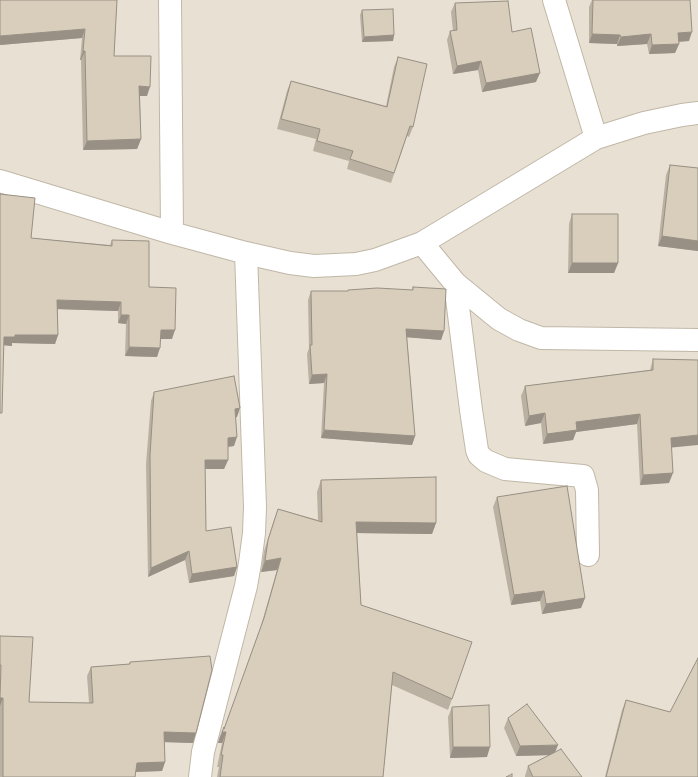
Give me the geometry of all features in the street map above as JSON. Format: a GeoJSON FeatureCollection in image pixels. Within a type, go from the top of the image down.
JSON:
{"type":"FeatureCollection","features":[{"type":"Feature","properties":{"kind":"street"},"geometry":{"type":"LineString","coordinates":[[170,0],[172,233]]}},
{"type":"Feature","properties":{"kind":"street"},"geometry":{"type":"LineString","coordinates":[[554,0],[596,138]]}},
{"type":"Feature","properties":{"kind":"street"},"geometry":{"type":"LineString","coordinates":[[0,181],[172,233],[246,253],[314,266],[339,266],[375,260],[422,243],[596,138],[644,123],[682,114],[698,113]]}},
{"type":"Feature","properties":{"kind":"street"},"geometry":{"type":"LineString","coordinates":[[422,243],[455,283],[499,319],[519,330],[541,338],[698,340]]}},
{"type":"Feature","properties":{"kind":"street"},"geometry":{"type":"LineString","coordinates":[[200,777],[203,752],[246,586],[254,533],[255,507],[246,253]]}},
{"type":"Feature","properties":{"kind":"street"},"geometry":{"type":"LineString","coordinates":[[455,283],[470,410],[479,455],[486,461],[505,469],[583,476],[587,490],[588,555]]}},
{"type":"Feature","properties":{"kind":"shaded area"},"geometry":{"type":"Polygon","coordinates":[[[0,0],[698,0],[698,777],[0,777],[0,0]]]}},
{"type":"Feature","properties":{"kind":"building"},"geometry":{"type":"Polygon","coordinates":[[[0,0],[117,0],[114,56],[151,56],[150,87],[139,86],[141,139],[87,141],[85,51],[83,51],[85,29],[0,36],[0,0]]]}},
{"type":"Feature","properties":{"kind":"building"},"geometry":{"type":"Polygon","coordinates":[[[593,0],[690,0],[692,32],[678,33],[679,44],[652,45],[651,34],[621,37],[620,35],[592,34],[593,0]]]}},
{"type":"Feature","properties":{"kind":"building"},"geometry":{"type":"Polygon","coordinates":[[[508,1],[512,32],[531,28],[540,73],[486,83],[481,61],[457,66],[450,31],[457,30],[455,3],[508,1]]]}},
{"type":"Feature","properties":{"kind":"building"},"geometry":{"type":"Polygon","coordinates":[[[393,9],[394,35],[364,37],[362,10],[393,9]]]}},
{"type":"Feature","properties":{"kind":"building"},"geometry":{"type":"Polygon","coordinates":[[[398,57],[427,64],[413,127],[410,126],[394,173],[350,159],[353,151],[317,141],[320,129],[281,119],[291,81],[387,107],[398,57]]]}},
{"type":"Feature","properties":{"kind":"building"},"geometry":{"type":"Polygon","coordinates":[[[670,165],[698,168],[698,241],[662,236],[670,165]]]}},
{"type":"Feature","properties":{"kind":"building"},"geometry":{"type":"Polygon","coordinates":[[[0,194],[35,198],[31,238],[112,246],[112,240],[149,241],[149,287],[176,288],[175,330],[161,330],[160,348],[129,347],[129,315],[121,315],[121,302],[57,300],[58,335],[15,335],[15,337],[4,337],[2,413],[0,413],[0,194]]]}},
{"type":"Feature","properties":{"kind":"building"},"geometry":{"type":"Polygon","coordinates":[[[572,214],[618,214],[618,263],[572,263],[572,214]]]}},
{"type":"Feature","properties":{"kind":"building"},"geometry":{"type":"Polygon","coordinates":[[[413,287],[446,289],[444,331],[406,329],[415,436],[324,430],[327,374],[312,375],[310,345],[312,345],[311,291],[348,291],[377,288],[413,290],[413,287]]]}},
{"type":"Feature","properties":{"kind":"building"},"geometry":{"type":"Polygon","coordinates":[[[653,359],[698,360],[698,435],[671,438],[673,473],[643,475],[640,414],[576,422],[577,430],[547,434],[545,413],[529,416],[525,386],[653,370],[653,359]]]}},
{"type":"Feature","properties":{"kind":"building"},"geometry":{"type":"Polygon","coordinates":[[[234,376],[240,408],[235,409],[237,437],[228,438],[228,460],[205,460],[206,531],[231,527],[237,567],[192,574],[189,551],[151,568],[150,455],[154,392],[234,376]]]}},
{"type":"Feature","properties":{"kind":"building"},"geometry":{"type":"Polygon","coordinates":[[[436,477],[436,523],[356,522],[361,605],[472,642],[452,699],[393,672],[383,777],[220,777],[223,755],[221,755],[226,732],[222,732],[264,618],[281,558],[265,561],[268,540],[278,509],[322,522],[321,480],[436,477]]]}},
{"type":"Feature","properties":{"kind":"building"},"geometry":{"type":"Polygon","coordinates":[[[567,486],[585,598],[546,604],[544,591],[514,595],[497,497],[567,486]]]}},
{"type":"Feature","properties":{"kind":"building"},"geometry":{"type":"Polygon","coordinates":[[[0,636],[33,637],[29,702],[93,703],[91,667],[130,664],[130,662],[210,656],[212,670],[196,733],[164,732],[165,762],[137,763],[135,777],[3,777],[3,698],[0,698],[0,636]]]}},
{"type":"Feature","properties":{"kind":"building"},"geometry":{"type":"Polygon","coordinates":[[[698,658],[698,777],[606,777],[626,700],[670,712],[698,658]]]}},
{"type":"Feature","properties":{"kind":"building"},"geometry":{"type":"Polygon","coordinates":[[[527,704],[558,745],[520,746],[508,718],[527,704]]]}},
{"type":"Feature","properties":{"kind":"building"},"geometry":{"type":"Polygon","coordinates":[[[489,705],[490,747],[453,747],[452,707],[489,705]]]}},
{"type":"Feature","properties":{"kind":"building"},"geometry":{"type":"Polygon","coordinates":[[[561,749],[582,777],[533,777],[528,766],[561,749]]]}}]}
